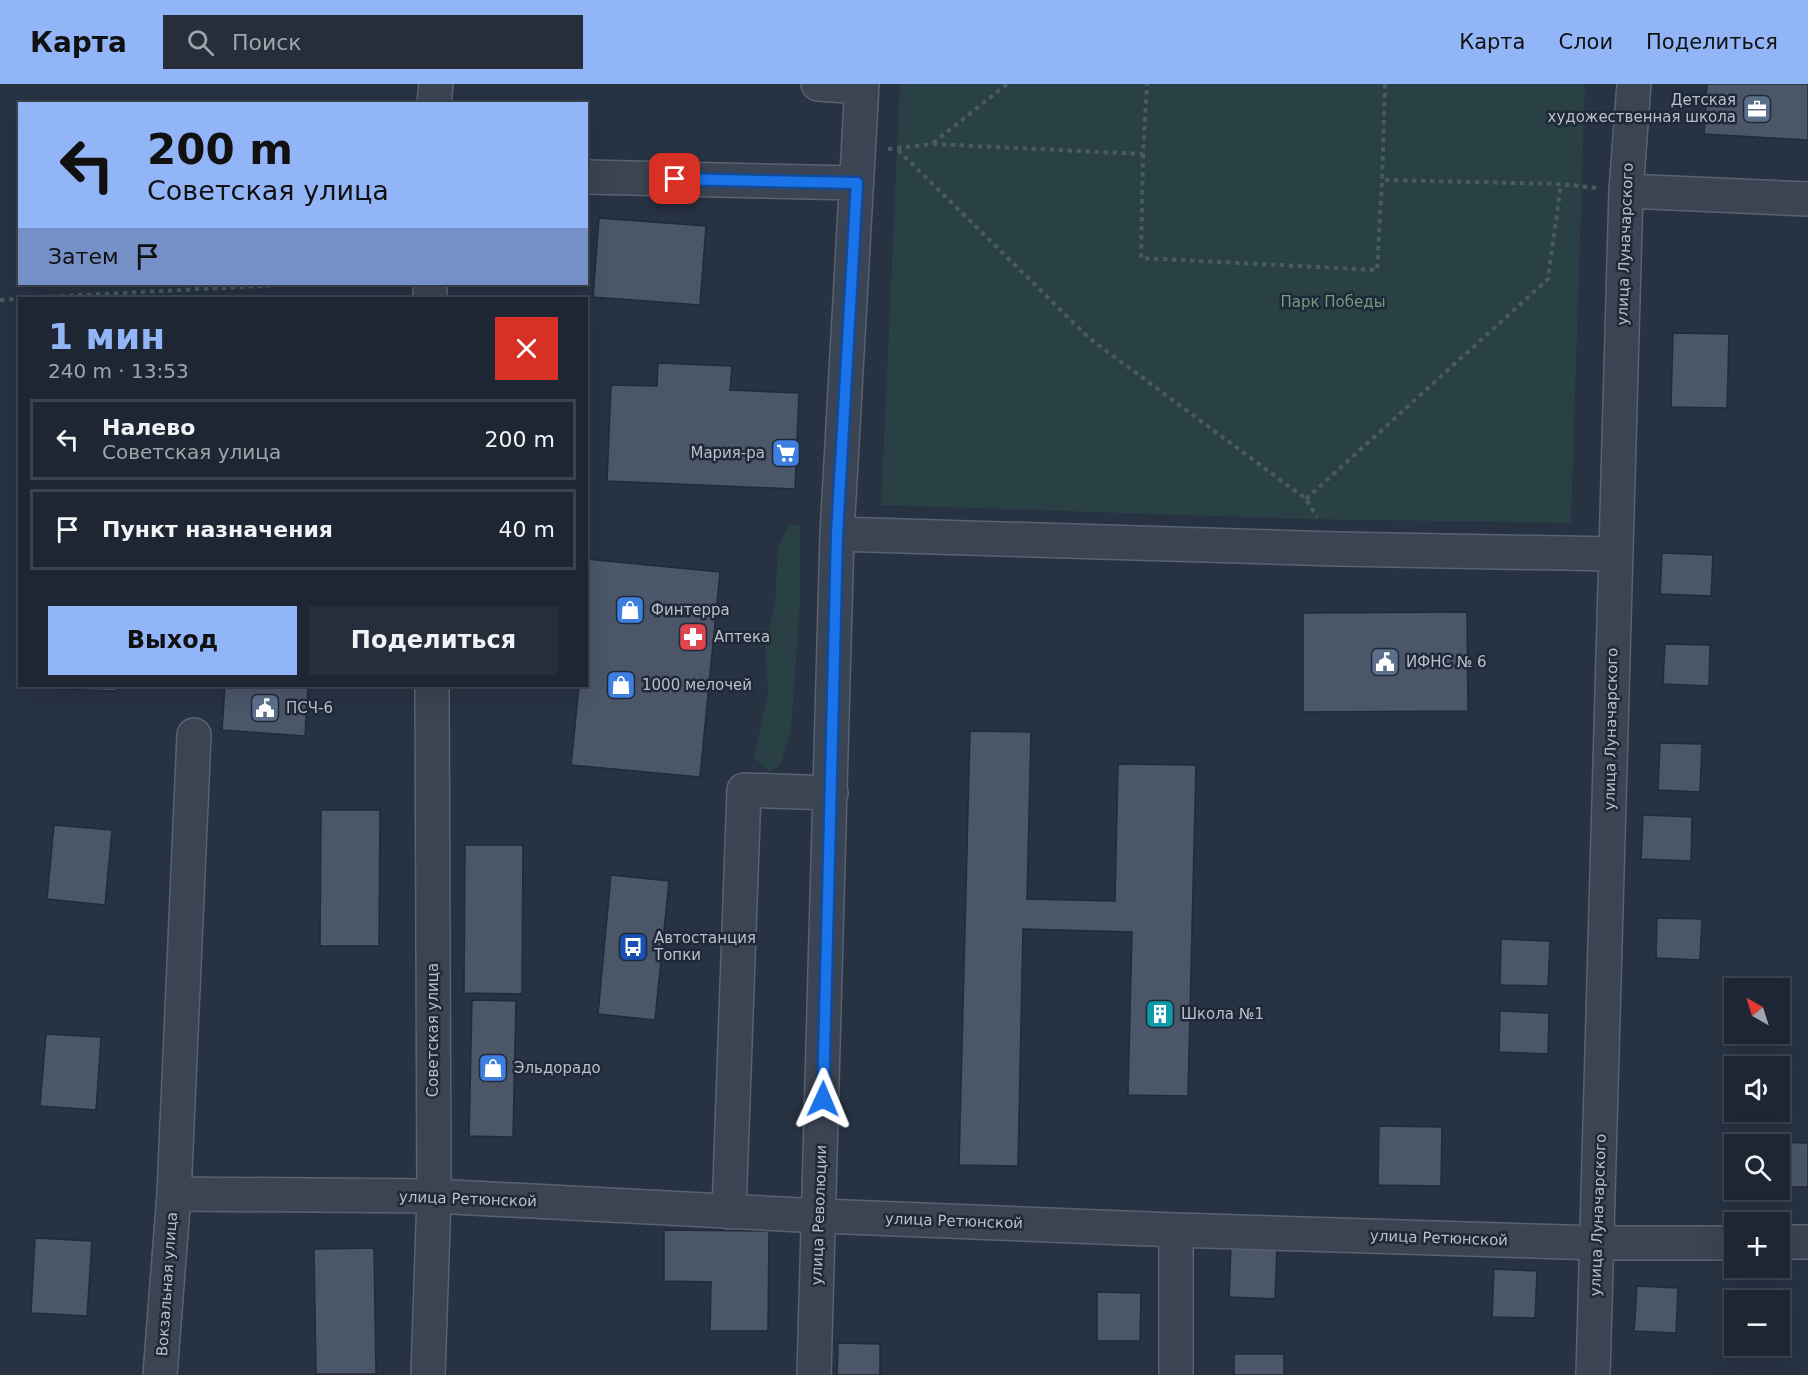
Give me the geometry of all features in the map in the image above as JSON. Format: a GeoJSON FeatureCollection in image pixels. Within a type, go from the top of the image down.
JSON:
{"type":"FeatureCollection","features":[{"type":"Feature","properties":{"kind":"street"},"geometry":{"type":"LineString","coordinates":[[434,102],[436,84]]}},
{"type":"Feature","properties":{"kind":"street"},"geometry":{"type":"LineString","coordinates":[[818,84],[862,85]]}},
{"type":"Feature","properties":{"kind":"street","name":"улица Луначарского"},"geometry":{"type":"LineString","coordinates":[[1593,1375],[1626,191],[1634,84]]}},
{"type":"Feature","properties":{"kind":"street","name":"улица Революции"},"geometry":{"type":"LineString","coordinates":[[814,1375],[837,534],[862,85]]}},
{"type":"Feature","properties":{"kind":"street"},"geometry":{"type":"LineString","coordinates":[[588,177],[857,183]]}},
{"type":"Feature","properties":{"kind":"street"},"geometry":{"type":"LineString","coordinates":[[1626,191],[1808,199]]}},
{"type":"Feature","properties":{"kind":"street"},"geometry":{"type":"LineString","coordinates":[[837,534],[1337,549],[1615,554]]}},
{"type":"Feature","properties":{"kind":"street","name":"Советская улица"},"geometry":{"type":"LineString","coordinates":[[428,1375],[434,1196],[432,687]]}},
{"type":"Feature","properties":{"kind":"street","name":"Вокзальная улица"},"geometry":{"type":"LineString","coordinates":[[160,1375],[174,1194],[194,735]]}},
{"type":"Feature","properties":{"kind":"street"},"geometry":{"type":"LineString","coordinates":[[729,1212],[744,790],[831,793]]}},
{"type":"Feature","properties":{"kind":"street","name":"улица Ретюнской"},"geometry":{"type":"LineString","coordinates":[[174,1194],[434,1196],[729,1212],[1176,1230],[1598,1243],[1724,1243]]}},
{"type":"Feature","properties":{"kind":"street"},"geometry":{"type":"LineString","coordinates":[[1176,1230],[1176,1375]]}},
{"type":"Feature","properties":{"kind":"street"},"geometry":{"type":"LineString","coordinates":[[1790,1242],[1808,1242]]}},
{"type":"Feature","properties":{"kind":"path"},"geometry":{"type":"LineString","coordinates":[[932,144],[1007,84]]}},
{"type":"Feature","properties":{"kind":"path"},"geometry":{"type":"LineString","coordinates":[[1147,84],[1141,258],[1377,270],[1385,84]]}},
{"type":"Feature","properties":{"kind":"path"},"geometry":{"type":"LineString","coordinates":[[882,148],[898,150],[932,144],[1143,154]]}},
{"type":"Feature","properties":{"kind":"path"},"geometry":{"type":"LineString","coordinates":[[898,150],[1089,338],[1306,499],[1337,549]]}},
{"type":"Feature","properties":{"kind":"path"},"geometry":{"type":"LineString","coordinates":[[1382,180],[1561,184],[1626,191]]}},
{"type":"Feature","properties":{"kind":"path"},"geometry":{"type":"LineString","coordinates":[[1306,499],[1548,279],[1561,184]]}},
{"type":"Feature","properties":{"kind":"path"},"geometry":{"type":"LineString","coordinates":[[59,297],[281,285]]}},
{"type":"Feature","properties":{"kind":"path"},"geometry":{"type":"LineString","coordinates":[[0,300],[18,299]]}},
{"type":"Feature","properties":{"kind":"green space","name":"Парк Победы"},"geometry":{"type":"Polygon","coordinates":[[[900,84],[1585,84],[1571,523],[1300,519],[881,505],[900,84]]]}},
{"type":"Feature","properties":{"kind":"green space"},"geometry":{"type":"Polygon","coordinates":[[[789,524],[800,525],[800,600],[791,732],[781,764],[770,772],[754,758],[768,693],[765,646],[775,604],[778,547],[789,524]]]}},
{"type":"Feature","properties":{"kind":"building","name":"Детская художественная школа"},"geometry":{"type":"Polygon","coordinates":[[[1707,84],[1808,84],[1808,140],[1704,134],[1707,84]]]}},
{"type":"Feature","properties":{"kind":"building"},"geometry":{"type":"Polygon","coordinates":[[[599,218],[706,226],[700,305],[593,297],[599,218]]]}},
{"type":"Feature","properties":{"kind":"building"},"geometry":{"type":"Polygon","coordinates":[[[1673,333],[1729,334],[1727,408],[1671,407],[1673,333]]]}},
{"type":"Feature","properties":{"kind":"building"},"geometry":{"type":"Polygon","coordinates":[[[658,363],[732,366],[730,390],[799,393],[795,489],[607,481],[611,385],[657,386],[658,363]]]}},
{"type":"Feature","properties":{"kind":"building"},"geometry":{"type":"Polygon","coordinates":[[[1662,553],[1713,555],[1711,596],[1660,594],[1662,553]]]}},
{"type":"Feature","properties":{"kind":"building"},"geometry":{"type":"Polygon","coordinates":[[[588,559],[720,572],[700,777],[571,765],[579,687],[588,687],[588,559]]]}},
{"type":"Feature","properties":{"kind":"building","name":"ИФНС № 6"},"geometry":{"type":"Polygon","coordinates":[[[1467,612],[1468,711],[1303,712],[1303,613],[1467,612]]]}},
{"type":"Feature","properties":{"kind":"building"},"geometry":{"type":"Polygon","coordinates":[[[1665,644],[1710,645],[1709,686],[1663,684],[1665,644]]]}},
{"type":"Feature","properties":{"kind":"building"},"geometry":{"type":"Polygon","coordinates":[[[57,687],[117,687],[117,691],[57,689],[57,687]]]}},
{"type":"Feature","properties":{"kind":"building","name":"ПСЧ-6"},"geometry":{"type":"Polygon","coordinates":[[[225,687],[308,687],[305,736],[222,730],[225,687]]]}},
{"type":"Feature","properties":{"kind":"building","name":"Школа №1"},"geometry":{"type":"Polygon","coordinates":[[[970,731],[1031,732],[1027,899],[1115,901],[1118,764],[1196,765],[1188,1096],[1128,1095],[1132,932],[1023,929],[1018,1166],[959,1165],[970,731]]]}},
{"type":"Feature","properties":{"kind":"building"},"geometry":{"type":"Polygon","coordinates":[[[1660,743],[1702,744],[1700,792],[1658,790],[1660,743]]]}},
{"type":"Feature","properties":{"kind":"building"},"geometry":{"type":"Polygon","coordinates":[[[321,810],[380,810],[379,946],[320,946],[321,810]]]}},
{"type":"Feature","properties":{"kind":"building"},"geometry":{"type":"Polygon","coordinates":[[[1643,815],[1692,817],[1691,861],[1641,859],[1643,815]]]}},
{"type":"Feature","properties":{"kind":"building"},"geometry":{"type":"Polygon","coordinates":[[[54,825],[112,830],[105,905],[47,899],[54,825]]]}},
{"type":"Feature","properties":{"kind":"building"},"geometry":{"type":"Polygon","coordinates":[[[465,845],[523,845],[522,994],[464,993],[465,845]]]}},
{"type":"Feature","properties":{"kind":"building","name":"Автостанция Топки"},"geometry":{"type":"Polygon","coordinates":[[[611,875],[669,881],[655,1020],[598,1014],[611,875]]]}},
{"type":"Feature","properties":{"kind":"building"},"geometry":{"type":"Polygon","coordinates":[[[1657,918],[1702,919],[1700,960],[1656,958],[1657,918]]]}},
{"type":"Feature","properties":{"kind":"building"},"geometry":{"type":"Polygon","coordinates":[[[1501,939],[1550,941],[1548,986],[1500,985],[1501,939]]]}},
{"type":"Feature","properties":{"kind":"building","name":"Эльдорадо"},"geometry":{"type":"Polygon","coordinates":[[[472,1000],[516,1001],[513,1137],[469,1136],[472,1000]]]}},
{"type":"Feature","properties":{"kind":"building"},"geometry":{"type":"Polygon","coordinates":[[[1500,1011],[1549,1013],[1548,1054],[1499,1052],[1500,1011]]]}},
{"type":"Feature","properties":{"kind":"building"},"geometry":{"type":"Polygon","coordinates":[[[46,1034],[101,1037],[96,1110],[40,1106],[46,1034]]]}},
{"type":"Feature","properties":{"kind":"building"},"geometry":{"type":"Polygon","coordinates":[[[1379,1126],[1442,1127],[1441,1186],[1378,1185],[1379,1126]]]}},
{"type":"Feature","properties":{"kind":"building"},"geometry":{"type":"Polygon","coordinates":[[[1790,1143],[1808,1143],[1808,1187],[1790,1187],[1790,1143]]]}},
{"type":"Feature","properties":{"kind":"building"},"geometry":{"type":"Polygon","coordinates":[[[664,1230],[769,1231],[768,1331],[710,1331],[711,1282],[664,1281],[664,1230]]]}},
{"type":"Feature","properties":{"kind":"building"},"geometry":{"type":"Polygon","coordinates":[[[35,1238],[92,1241],[87,1316],[31,1313],[35,1238]]]}},
{"type":"Feature","properties":{"kind":"building"},"geometry":{"type":"Polygon","coordinates":[[[1231,1246],[1277,1247],[1275,1299],[1229,1297],[1231,1246]]]}},
{"type":"Feature","properties":{"kind":"building"},"geometry":{"type":"Polygon","coordinates":[[[374,1248],[376,1374],[316,1374],[314,1249],[374,1248]]]}},
{"type":"Feature","properties":{"kind":"building"},"geometry":{"type":"Polygon","coordinates":[[[1494,1269],[1537,1271],[1535,1318],[1492,1317],[1494,1269]]]}},
{"type":"Feature","properties":{"kind":"building"},"geometry":{"type":"Polygon","coordinates":[[[1637,1286],[1678,1288],[1676,1333],[1634,1331],[1637,1286]]]}},
{"type":"Feature","properties":{"kind":"building"},"geometry":{"type":"Polygon","coordinates":[[[1097,1292],[1141,1293],[1140,1341],[1097,1341],[1097,1292]]]}},
{"type":"Feature","properties":{"kind":"building"},"geometry":{"type":"Polygon","coordinates":[[[838,1343],[880,1344],[880,1375],[837,1375],[838,1343]]]}},
{"type":"Feature","properties":{"kind":"building"},"geometry":{"type":"Polygon","coordinates":[[[1234,1354],[1284,1354],[1284,1375],[1234,1375],[1234,1354]]]}},
{"type":"Feature","properties":{"kind":"place","name":"Детская художественная школа"},"geometry":{"type":"Point","coordinates":[1757,109]}},
{"type":"Feature","properties":{"kind":"place","name":"Мария-ра"},"geometry":{"type":"Point","coordinates":[786,453]}},
{"type":"Feature","properties":{"kind":"place","name":"Финтерра"},"geometry":{"type":"Point","coordinates":[630,610]}},
{"type":"Feature","properties":{"kind":"place","name":"Аптека"},"geometry":{"type":"Point","coordinates":[693,637]}},
{"type":"Feature","properties":{"kind":"place","name":"ИФНС № 6"},"geometry":{"type":"Point","coordinates":[1385,662]}},
{"type":"Feature","properties":{"kind":"place","name":"1000 мелочей"},"geometry":{"type":"Point","coordinates":[621,685]}},
{"type":"Feature","properties":{"kind":"place","name":"ПСЧ-6"},"geometry":{"type":"Point","coordinates":[265,708]}},
{"type":"Feature","properties":{"kind":"place","name":"Автостанция Топки"},"geometry":{"type":"Point","coordinates":[633,947]}},
{"type":"Feature","properties":{"kind":"place","name":"Школа №1"},"geometry":{"type":"Point","coordinates":[1160,1014]}},
{"type":"Feature","properties":{"kind":"place","name":"Эльдорадо"},"geometry":{"type":"Point","coordinates":[493,1068]}},
{"type":"Feature","properties":{"kind":"route"},"geometry":{"type":"LineString","coordinates":[[675,179],[857,183],[837,534],[823,1099]]}}]}
